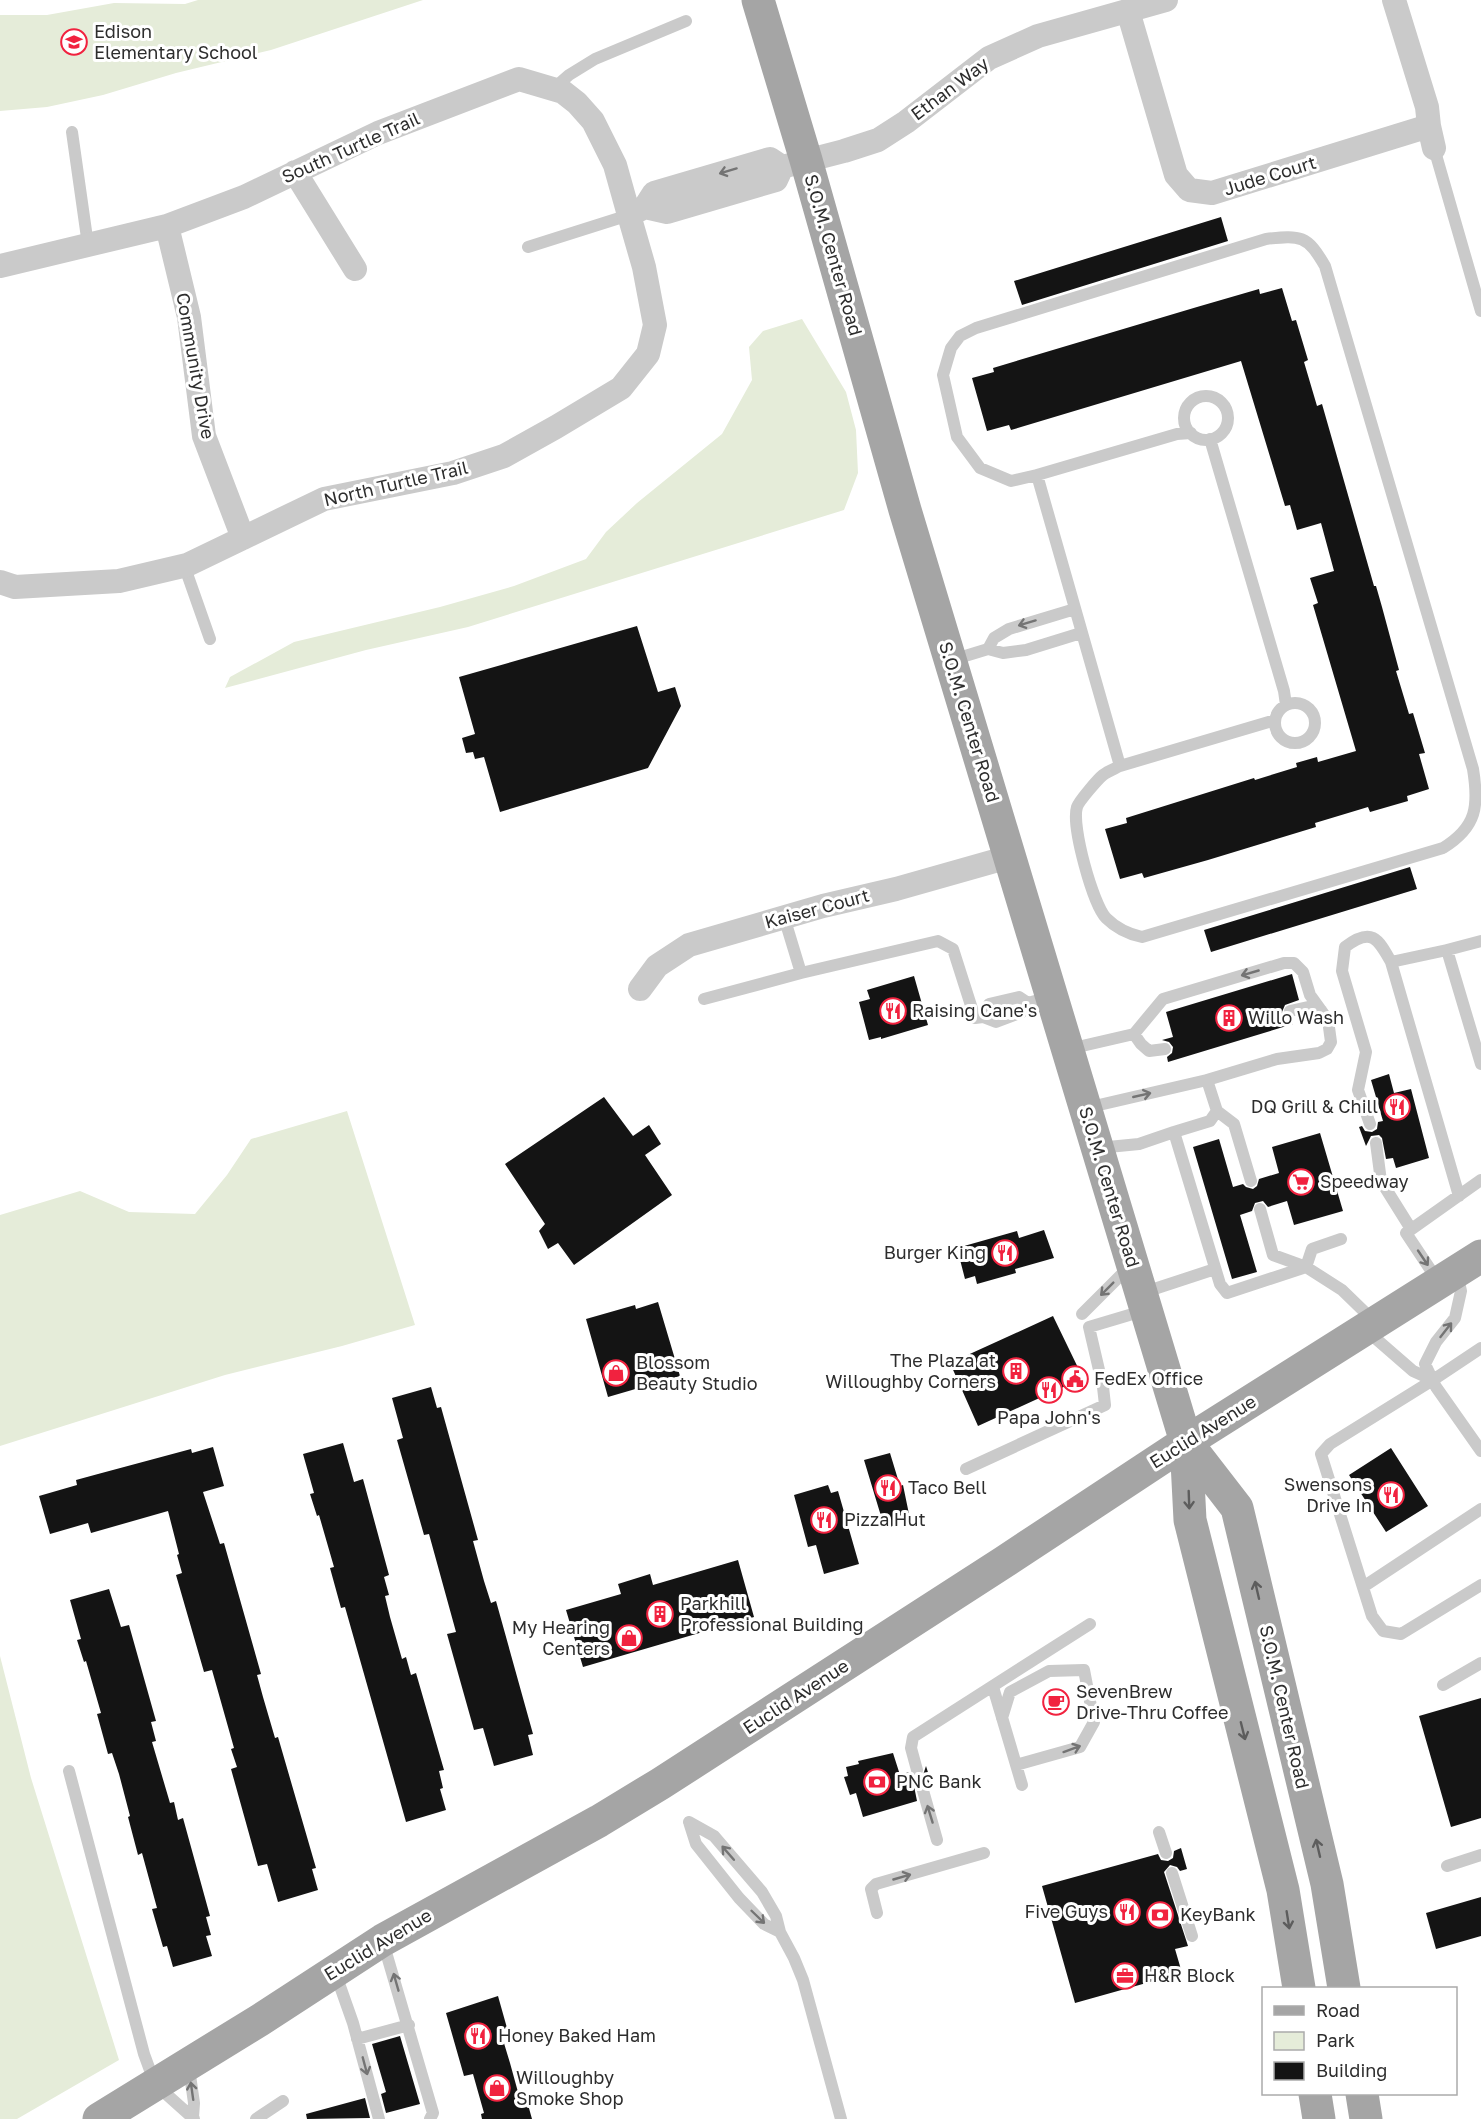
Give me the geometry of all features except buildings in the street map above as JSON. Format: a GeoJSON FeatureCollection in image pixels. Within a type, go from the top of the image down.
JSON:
{"type":"FeatureCollection","features":[{"type":"Feature","properties":{"kind":"main road","name":"S.O.M. Center Road"},"geometry":{"type":"LineString","coordinates":[[758,0],[794,164],[951,660],[1009,857],[1040,999],[1068,1049],[1186,1442],[1190,1520],[1283,1890],[1299,1987]]}},
{"type":"Feature","properties":{"kind":"main road","name":"Euclid Avenue"},"geometry":{"type":"LineString","coordinates":[[99,2119],[260,2020],[383,1940],[599,1821],[660,1784],[1005,1562],[1186,1442],[1459,1270]]}},
{"type":"Feature","properties":{"kind":"main road","name":"S.O.M. Center Road"},"geometry":{"type":"LineString","coordinates":[[1186,1442],[1237,1508],[1327,1884],[1344,1987]]}},
{"type":"Feature","properties":{"kind":"main road"},"geometry":{"type":"LineString","coordinates":[[1315,2095],[1319,2119]]}},
{"type":"Feature","properties":{"kind":"main road"},"geometry":{"type":"LineString","coordinates":[[1362,2095],[1366,2119]]}},
{"type":"Feature","properties":{"kind":"street","name":"Ethan Way"},"geometry":{"type":"LineString","coordinates":[[794,164],[850,150],[878,140],[906,122],[989,58],[1038,36],[1166,0]]}},
{"type":"Feature","properties":{"kind":"street"},"geometry":{"type":"LineString","coordinates":[[1394,0],[1427,107],[1432,137]]}},
{"type":"Feature","properties":{"kind":"street","name":"Jude Court"},"geometry":{"type":"LineString","coordinates":[[1128,11],[1176,175],[1190,190],[1212,194],[1432,137]]}},
{"type":"Feature","properties":{"kind":"street","name":"South Turtle Trail"},"geometry":{"type":"LineString","coordinates":[[0,266],[167,226],[244,197],[378,133],[519,79],[562,92],[578,103],[593,121],[637,211]]}},
{"type":"Feature","properties":{"kind":"street"},"geometry":{"type":"LineString","coordinates":[[637,211],[667,212],[776,180],[794,164]]}},
{"type":"Feature","properties":{"kind":"street"},"geometry":{"type":"LineString","coordinates":[[295,172],[355,269]]}},
{"type":"Feature","properties":{"kind":"street","name":"North Turtle Trail"},"geometry":{"type":"LineString","coordinates":[[0,582],[15,587],[119,581],[184,565],[324,499],[453,474],[504,456],[621,388],[648,354],[655,325],[644,267],[637,211]]}},
{"type":"Feature","properties":{"kind":"street","name":"Community Drive"},"geometry":{"type":"LineString","coordinates":[[167,226],[189,317],[204,436],[243,538]]}},
{"type":"Feature","properties":{"kind":"street","name":"Kaiser Court"},"geometry":{"type":"LineString","coordinates":[[640,989],[657,966],[689,945],[860,896],[896,889],[1009,857]]}},
{"type":"Feature","properties":{"kind":"lane"},"geometry":{"type":"LineString","coordinates":[[553,89],[595,58],[686,21]]}},
{"type":"Feature","properties":{"kind":"lane"},"geometry":{"type":"LineString","coordinates":[[72,132],[88,245]]}},
{"type":"Feature","properties":{"kind":"lane"},"geometry":{"type":"LineString","coordinates":[[1432,137],[1481,311]]}},
{"type":"Feature","properties":{"kind":"lane"},"geometry":{"type":"LineString","coordinates":[[528,247],[637,211]]}},
{"type":"Feature","properties":{"kind":"lane"},"geometry":{"type":"LineString","coordinates":[[1191,433],[1177,434],[1011,481],[980,468],[957,437],[943,375],[951,348],[960,336],[976,328],[1266,239],[1288,236],[1305,239],[1316,249],[1325,266],[1473,769],[1477,795],[1473,819],[1457,839],[1443,848],[1142,937],[1125,933],[1106,917],[1098,905],[1079,845],[1076,826],[1077,806],[1102,776],[1120,766],[1275,720]]}},
{"type":"Feature","properties":{"kind":"lane"},"geometry":{"type":"LineString","coordinates":[[1213,397],[1224,406],[1228,420],[1223,432],[1210,439],[1196,438],[1191,433],[1185,420],[1188,407],[1199,398],[1213,397]]}},
{"type":"Feature","properties":{"kind":"lane"},"geometry":{"type":"LineString","coordinates":[[1210,439],[1287,705]]}},
{"type":"Feature","properties":{"kind":"lane"},"geometry":{"type":"LineString","coordinates":[[1037,475],[1120,766]]}},
{"type":"Feature","properties":{"kind":"lane"},"geometry":{"type":"LineString","coordinates":[[184,565],[210,639]]}},
{"type":"Feature","properties":{"kind":"lane"},"geometry":{"type":"LineString","coordinates":[[988,649],[999,634],[1074,609]]}},
{"type":"Feature","properties":{"kind":"lane"},"geometry":{"type":"LineString","coordinates":[[951,660],[988,649],[1003,653],[1026,650],[1081,633]]}},
{"type":"Feature","properties":{"kind":"lane"},"geometry":{"type":"LineString","coordinates":[[1300,703],[1311,711],[1315,723],[1311,735],[1300,742],[1288,742],[1278,734],[1275,720],[1281,708],[1300,703]]}},
{"type":"Feature","properties":{"kind":"lane"},"geometry":{"type":"LineString","coordinates":[[784,917],[801,974]]}},
{"type":"Feature","properties":{"kind":"lane"},"geometry":{"type":"LineString","coordinates":[[1370,1124],[1358,1089],[1366,1052],[1342,971],[1345,946],[1356,938],[1371,937],[1380,941],[1391,962],[1459,1196]]}},
{"type":"Feature","properties":{"kind":"lane"},"geometry":{"type":"LineString","coordinates":[[704,999],[938,941],[953,949],[975,1018],[983,1017],[996,1022],[1022,1012],[1040,999]]}},
{"type":"Feature","properties":{"kind":"lane"},"geometry":{"type":"LineString","coordinates":[[1391,962],[1481,941]]}},
{"type":"Feature","properties":{"kind":"lane"},"geometry":{"type":"LineString","coordinates":[[1447,950],[1481,1064]]}},
{"type":"Feature","properties":{"kind":"lane"},"geometry":{"type":"LineString","coordinates":[[1068,1049],[1134,1034],[1163,999],[1284,963],[1294,963],[1303,972],[1310,995],[1328,1020],[1331,1042],[1327,1049],[1319,1053],[1277,1059],[1207,1080],[1085,1108]]}},
{"type":"Feature","properties":{"kind":"lane"},"geometry":{"type":"LineString","coordinates":[[983,1017],[989,1004],[1018,997],[1040,999]]}},
{"type":"Feature","properties":{"kind":"lane"},"geometry":{"type":"LineString","coordinates":[[1290,1011],[1308,1006],[1321,1010]]}},
{"type":"Feature","properties":{"kind":"lane"},"geometry":{"type":"LineString","coordinates":[[1134,1034],[1149,1051],[1165,1049]]}},
{"type":"Feature","properties":{"kind":"lane"},"geometry":{"type":"LineString","coordinates":[[1207,1080],[1217,1111],[1234,1124],[1251,1181]]}},
{"type":"Feature","properties":{"kind":"lane"},"geometry":{"type":"LineString","coordinates":[[1098,1148],[1139,1144],[1210,1121],[1217,1111]]}},
{"type":"Feature","properties":{"kind":"lane"},"geometry":{"type":"LineString","coordinates":[[1174,1132],[1215,1269],[1220,1284],[1227,1293],[1306,1267]]}},
{"type":"Feature","properties":{"kind":"lane"},"geometry":{"type":"LineString","coordinates":[[1376,1143],[1381,1181],[1409,1231],[1459,1270],[1461,1291],[1455,1318],[1436,1342],[1425,1364],[1434,1383],[1481,1451]]}},
{"type":"Feature","properties":{"kind":"lane"},"geometry":{"type":"LineString","coordinates":[[1409,1231],[1481,1180]]}},
{"type":"Feature","properties":{"kind":"lane"},"geometry":{"type":"LineString","coordinates":[[1260,1209],[1273,1255],[1306,1267],[1342,1290],[1386,1346],[1413,1371],[1434,1383]]}},
{"type":"Feature","properties":{"kind":"lane"},"geometry":{"type":"LineString","coordinates":[[1306,1267],[1312,1249],[1341,1239]]}},
{"type":"Feature","properties":{"kind":"lane"},"geometry":{"type":"LineString","coordinates":[[1082,1314],[1140,1289],[1215,1269]]}},
{"type":"Feature","properties":{"kind":"lane"},"geometry":{"type":"LineString","coordinates":[[966,1469],[1105,1405],[1089,1327],[1140,1289]]}},
{"type":"Feature","properties":{"kind":"lane"},"geometry":{"type":"LineString","coordinates":[[1481,1348],[1434,1383],[1330,1444],[1321,1454],[1372,1616],[1383,1631],[1401,1634],[1481,1585]]}},
{"type":"Feature","properties":{"kind":"lane"},"geometry":{"type":"LineString","coordinates":[[1363,1587],[1481,1509]]}},
{"type":"Feature","properties":{"kind":"lane"},"geometry":{"type":"LineString","coordinates":[[917,1770],[911,1748],[913,1737],[1090,1624]]}},
{"type":"Feature","properties":{"kind":"lane"},"geometry":{"type":"LineString","coordinates":[[1443,1685],[1481,1663]]}},
{"type":"Feature","properties":{"kind":"lane"},"geometry":{"type":"LineString","coordinates":[[1002,1718],[1010,1692],[1049,1671],[1084,1670],[1094,1722],[1080,1747],[1016,1766]]}},
{"type":"Feature","properties":{"kind":"lane"},"geometry":{"type":"LineString","coordinates":[[993,1687],[1022,1785]]}},
{"type":"Feature","properties":{"kind":"lane"},"geometry":{"type":"LineString","coordinates":[[69,1771],[144,2054],[155,2084],[182,2110],[194,2118]]}},
{"type":"Feature","properties":{"kind":"lane"},"geometry":{"type":"LineString","coordinates":[[922,1787],[937,1840]]}},
{"type":"Feature","properties":{"kind":"lane"},"geometry":{"type":"LineString","coordinates":[[780,1932],[764,1924],[739,1898],[696,1844],[689,1822],[714,1836],[762,1892],[776,1916],[780,1932],[803,1980],[841,2119]]}},
{"type":"Feature","properties":{"kind":"lane"},"geometry":{"type":"LineString","coordinates":[[1159,1832],[1166,1853]]}},
{"type":"Feature","properties":{"kind":"lane"},"geometry":{"type":"LineString","coordinates":[[877,1913],[871,1889],[876,1884],[984,1853]]}},
{"type":"Feature","properties":{"kind":"lane"},"geometry":{"type":"LineString","coordinates":[[1447,1866],[1481,1855]]}},
{"type":"Feature","properties":{"kind":"lane"},"geometry":{"type":"LineString","coordinates":[[1172,1873],[1192,1936]]}},
{"type":"Feature","properties":{"kind":"lane"},"geometry":{"type":"LineString","coordinates":[[383,1940],[433,2114],[430,2119]]}},
{"type":"Feature","properties":{"kind":"lane"},"geometry":{"type":"LineString","coordinates":[[334,1971],[357,2039],[379,2119]]}},
{"type":"Feature","properties":{"kind":"lane"},"geometry":{"type":"LineString","coordinates":[[357,2039],[409,2025]]}},
{"type":"Feature","properties":{"kind":"lane"},"geometry":{"type":"LineString","coordinates":[[188,2064],[194,2118]]}},
{"type":"Feature","properties":{"kind":"lane"},"geometry":{"type":"LineString","coordinates":[[256,2119],[283,2101]]}},
{"type":"Feature","properties":{"kind":"green space"},"geometry":{"type":"Polygon","coordinates":[[[198,0],[423,0],[271,50],[176,73],[103,95],[47,107],[0,111],[0,15],[47,15],[114,3],[185,4],[198,0]]]}},
{"type":"Feature","properties":{"kind":"green space"},"geometry":{"type":"Polygon","coordinates":[[[802,319],[846,392],[856,430],[858,473],[844,510],[468,627],[366,650],[225,688],[230,677],[294,642],[440,607],[514,586],[586,559],[606,532],[637,503],[722,434],[752,380],[749,347],[763,331],[802,319]]]}},
{"type":"Feature","properties":{"kind":"green space"},"geometry":{"type":"Polygon","coordinates":[[[347,1111],[415,1325],[225,1375],[0,1446],[0,1215],[80,1191],[129,1212],[195,1214],[227,1175],[251,1139],[347,1111]]]}},
{"type":"Feature","properties":{"kind":"green space"},"geometry":{"type":"Polygon","coordinates":[[[0,1656],[31,1778],[119,2060],[17,2119],[0,2119],[0,1656]]]}},
{"type":"Feature","properties":{"kind":"place","name":"Edison Elementary School"},"geometry":{"type":"Point","coordinates":[74,42]}},
{"type":"Feature","properties":{"kind":"place","name":"Raising Cane's"},"geometry":{"type":"Point","coordinates":[893,1011]}},
{"type":"Feature","properties":{"kind":"place","name":"Willo Wash"},"geometry":{"type":"Point","coordinates":[1229,1018]}},
{"type":"Feature","properties":{"kind":"place","name":"DQ Grill & Chill"},"geometry":{"type":"Point","coordinates":[1397,1107]}},
{"type":"Feature","properties":{"kind":"place","name":"Speedway"},"geometry":{"type":"Point","coordinates":[1301,1182]}},
{"type":"Feature","properties":{"kind":"place","name":"Burger King"},"geometry":{"type":"Point","coordinates":[1005,1253]}},
{"type":"Feature","properties":{"kind":"place","name":"The Plaza at Willoughby Corners"},"geometry":{"type":"Point","coordinates":[1016,1371]}},
{"type":"Feature","properties":{"kind":"place","name":"Blossom Beauty Studio"},"geometry":{"type":"Point","coordinates":[616,1373]}},
{"type":"Feature","properties":{"kind":"place","name":"FedEx Office"},"geometry":{"type":"Point","coordinates":[1075,1379]}},
{"type":"Feature","properties":{"kind":"place","name":"Papa John's"},"geometry":{"type":"Point","coordinates":[1049,1390]}},
{"type":"Feature","properties":{"kind":"place","name":"Taco Bell"},"geometry":{"type":"Point","coordinates":[888,1488]}},
{"type":"Feature","properties":{"kind":"place","name":"Swensons Drive In"},"geometry":{"type":"Point","coordinates":[1391,1495]}},
{"type":"Feature","properties":{"kind":"place","name":"Pizza Hut"},"geometry":{"type":"Point","coordinates":[824,1520]}},
{"type":"Feature","properties":{"kind":"place","name":"Parkhill Professional Building"},"geometry":{"type":"Point","coordinates":[660,1614]}},
{"type":"Feature","properties":{"kind":"place","name":"My Hearing Centers"},"geometry":{"type":"Point","coordinates":[629,1638]}},
{"type":"Feature","properties":{"kind":"place","name":"SevenBrew Drive-Thru Coffee"},"geometry":{"type":"Point","coordinates":[1056,1702]}},
{"type":"Feature","properties":{"kind":"place","name":"PNC Bank"},"geometry":{"type":"Point","coordinates":[877,1782]}},
{"type":"Feature","properties":{"kind":"place","name":"Five Guys"},"geometry":{"type":"Point","coordinates":[1127,1912]}},
{"type":"Feature","properties":{"kind":"place","name":"KeyBank"},"geometry":{"type":"Point","coordinates":[1160,1915]}},
{"type":"Feature","properties":{"kind":"place","name":"H&R Block"},"geometry":{"type":"Point","coordinates":[1125,1976]}},
{"type":"Feature","properties":{"kind":"place","name":"Honey Baked Ham"},"geometry":{"type":"Point","coordinates":[478,2036]}},
{"type":"Feature","properties":{"kind":"place","name":"Willoughby Smoke Shop"},"geometry":{"type":"Point","coordinates":[497,2088]}}]}
